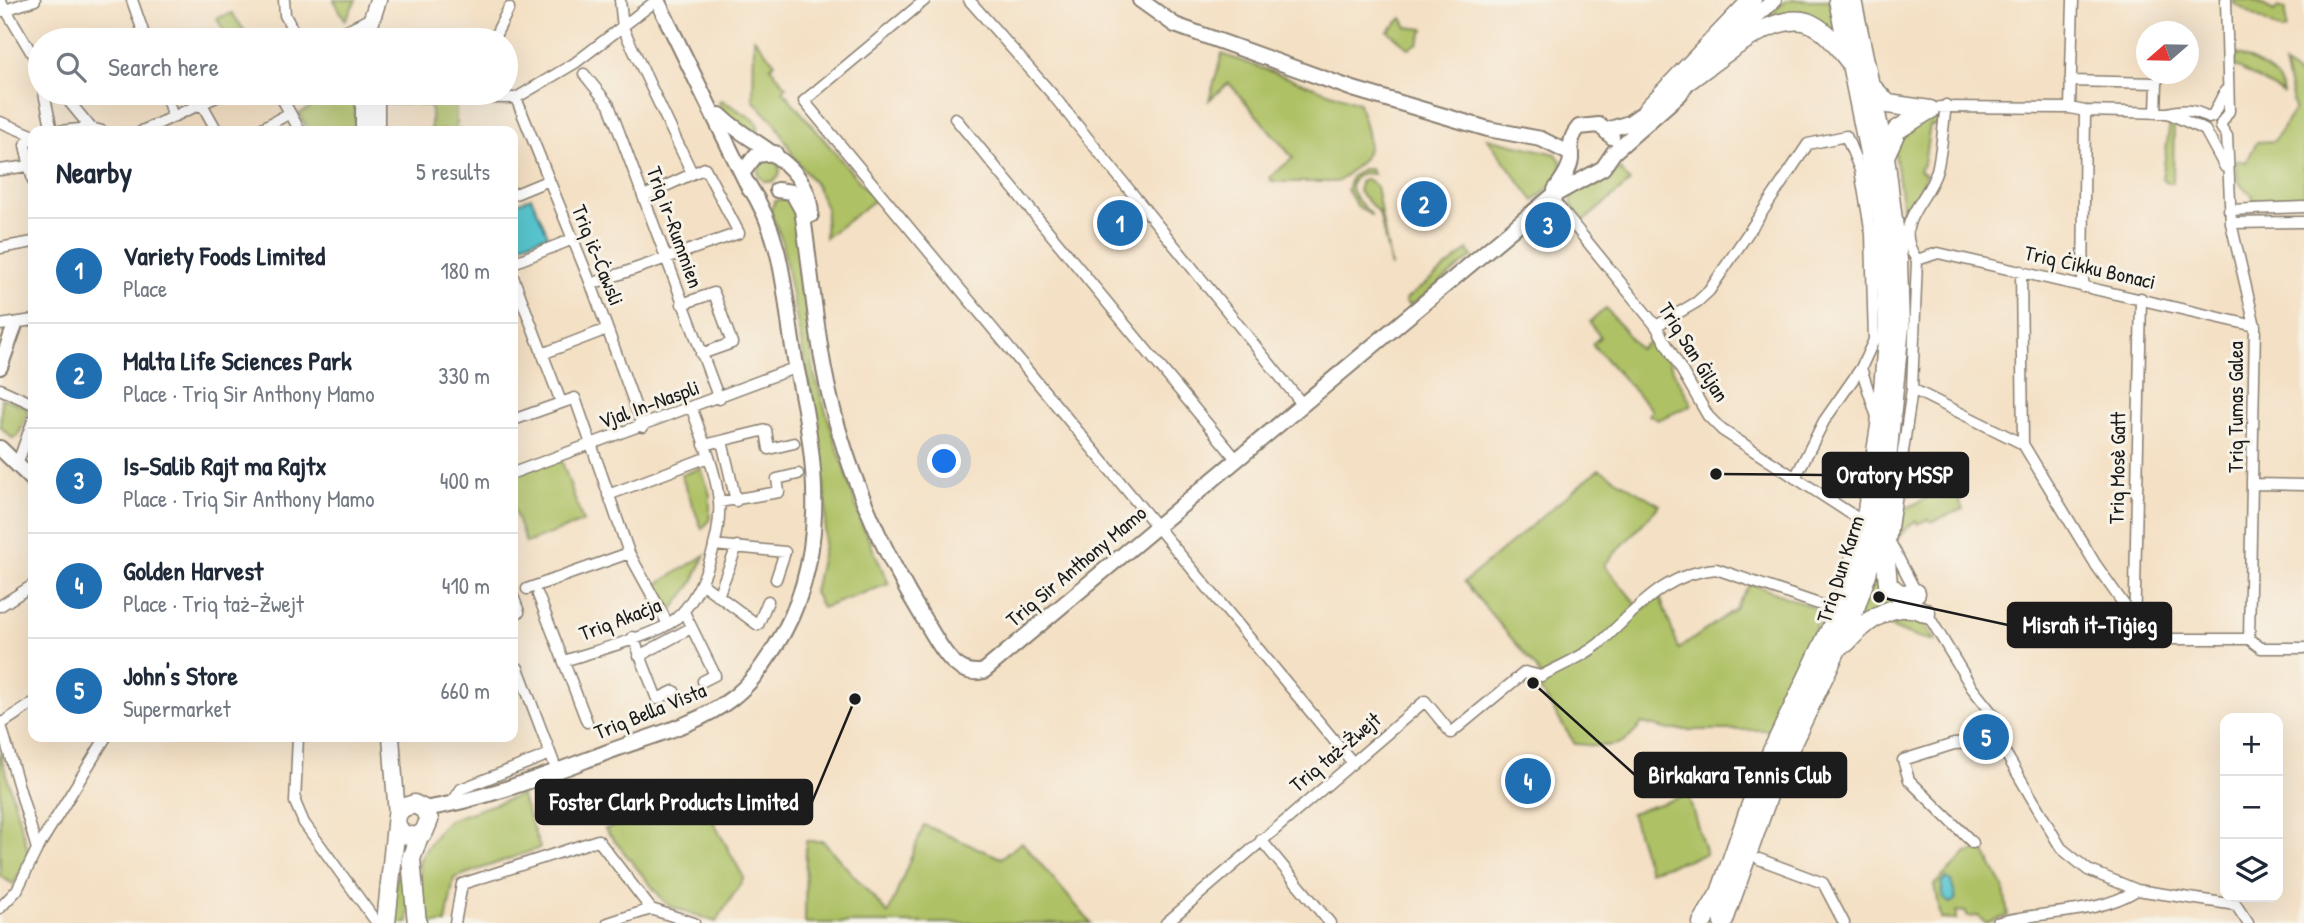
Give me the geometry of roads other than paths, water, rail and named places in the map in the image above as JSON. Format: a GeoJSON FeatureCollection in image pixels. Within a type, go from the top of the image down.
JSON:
{"type":"FeatureCollection","features":[{"type":"Feature","properties":{"kind":"highway"},"geometry":{"type":"LineString","coordinates":[[1647,110],[1752,0]]}},
{"type":"Feature","properties":{"kind":"highway","name":"Triq Dun Karm"},"geometry":{"type":"LineString","coordinates":[[1702,923],[1720,893],[1763,770],[1839,611],[1865,523],[1880,426],[1888,328],[1883,222],[1838,0]]}},
{"type":"Feature","properties":{"kind":"highway","name":"Triq Dun Karm"},"geometry":{"type":"LineString","coordinates":[[1724,923],[1772,785],[1851,620],[1867,574],[1882,513],[1900,326],[1898,260],[1885,156],[1852,0]]}},
{"type":"Feature","properties":{"kind":"highway"},"geometry":{"type":"LineString","coordinates":[[1689,80],[1756,34],[1787,22],[1805,21],[1818,28],[1852,64]]}},
{"type":"Feature","properties":{"kind":"highway"},"geometry":{"type":"LineString","coordinates":[[1870,85],[1888,104],[1938,107]]}},
{"type":"Feature","properties":{"kind":"highway"},"geometry":{"type":"LineString","coordinates":[[1885,156],[1897,130],[1938,107]]}},
{"type":"Feature","properties":{"kind":"highway"},"geometry":{"type":"LineString","coordinates":[[1882,513],[1888,584],[1899,594],[1916,593]]}},
{"type":"Feature","properties":{"kind":"highway"},"geometry":{"type":"LineString","coordinates":[[1831,659],[1862,625],[1886,611],[1914,606],[1926,612]]}},
{"type":"Feature","properties":{"kind":"highway"},"geometry":{"type":"LineString","coordinates":[[387,923],[397,820],[406,806],[422,819]]}},
{"type":"Feature","properties":{"kind":"highway"},"geometry":{"type":"LineString","coordinates":[[397,820],[407,836],[422,819]]}},
{"type":"Feature","properties":{"kind":"highway"},"geometry":{"type":"LineString","coordinates":[[417,923],[411,859],[422,819]]}},
{"type":"Feature","properties":{"kind":"main road","name":"Triq Bella Vista"},"geometry":{"type":"LineString","coordinates":[[657,0],[746,178],[766,211]]}},
{"type":"Feature","properties":{"kind":"main road"},"geometry":{"type":"LineString","coordinates":[[1140,0],[1175,25],[1353,89],[1488,129],[1541,139],[1570,155],[1580,167],[1593,170]]}},
{"type":"Feature","properties":{"kind":"main road","name":"Triq Sir Anthony Mamo"},"geometry":{"type":"LineString","coordinates":[[1551,197],[1566,175],[1573,133],[1579,127],[1593,124],[1607,130],[1629,123],[1689,80],[1773,0]]}},
{"type":"Feature","properties":{"kind":"main road"},"geometry":{"type":"LineString","coordinates":[[369,28],[376,8]]}},
{"type":"Feature","properties":{"kind":"main road"},"geometry":{"type":"LineString","coordinates":[[376,8],[378,28]]}},
{"type":"Feature","properties":{"kind":"main road","name":"Triq Sir Anthony Mamo"},"geometry":{"type":"LineString","coordinates":[[774,191],[792,192],[802,210],[824,371],[840,430],[880,543],[945,654],[963,671],[972,674],[985,671],[1551,197],[1611,161],[1615,152],[1680,94],[1689,80]]}},
{"type":"Feature","properties":{"kind":"main road"},"geometry":{"type":"LineString","coordinates":[[365,126],[370,105]]}},
{"type":"Feature","properties":{"kind":"main road"},"geometry":{"type":"LineString","coordinates":[[373,105],[375,126]]}},
{"type":"Feature","properties":{"kind":"main road","name":"Triq Bella Vista"},"geometry":{"type":"LineString","coordinates":[[712,107],[736,132],[780,156]]}},
{"type":"Feature","properties":{"kind":"main road"},"geometry":{"type":"LineString","coordinates":[[1607,130],[1614,140],[1615,152]]}},
{"type":"Feature","properties":{"kind":"main road"},"geometry":{"type":"LineString","coordinates":[[1541,139],[1573,133]]}},
{"type":"Feature","properties":{"kind":"main road"},"geometry":{"type":"LineString","coordinates":[[756,155],[780,156],[788,173],[774,191],[760,191],[746,178],[756,155]]}},
{"type":"Feature","properties":{"kind":"main road","name":"Triq Sir Anthony Mamo"},"geometry":{"type":"LineString","coordinates":[[780,156],[802,184],[811,210],[810,264]]}},
{"type":"Feature","properties":{"kind":"main road","name":"Triq Bella Vista"},"geometry":{"type":"LineString","coordinates":[[746,178],[784,292]]}},
{"type":"Feature","properties":{"kind":"main road","name":"Triq Bella Vista"},"geometry":{"type":"LineString","coordinates":[[422,819],[451,805],[557,771],[697,718],[730,700],[754,679],[782,635],[801,593],[813,550],[815,488],[780,254],[766,211],[765,201],[774,191]]}},
{"type":"Feature","properties":{"kind":"main road"},"geometry":{"type":"LineString","coordinates":[[0,367],[7,325]]}},
{"type":"Feature","properties":{"kind":"main road"},"geometry":{"type":"LineString","coordinates":[[0,448],[28,475]]}},
{"type":"Feature","properties":{"kind":"main road"},"geometry":{"type":"LineString","coordinates":[[391,742],[397,820]]}},
{"type":"Feature","properties":{"kind":"main road"},"geometry":{"type":"LineString","coordinates":[[393,760],[407,796],[422,819]]}},
{"type":"Feature","properties":{"kind":"street"},"geometry":{"type":"LineString","coordinates":[[28,48],[2,7],[35,0]]}},
{"type":"Feature","properties":{"kind":"street"},"geometry":{"type":"LineString","coordinates":[[132,0],[142,28]]}},
{"type":"Feature","properties":{"kind":"street"},"geometry":{"type":"LineString","coordinates":[[284,0],[285,15],[292,28]]}},
{"type":"Feature","properties":{"kind":"street"},"geometry":{"type":"LineString","coordinates":[[620,0],[623,28],[692,173]]}},
{"type":"Feature","properties":{"kind":"street"},"geometry":{"type":"LineString","coordinates":[[518,97],[575,63],[657,0]]}},
{"type":"Feature","properties":{"kind":"street"},"geometry":{"type":"LineString","coordinates":[[925,0],[804,101],[1353,763]]}},
{"type":"Feature","properties":{"kind":"street"},"geometry":{"type":"LineString","coordinates":[[969,0],[1052,94],[1303,405]]}},
{"type":"Feature","properties":{"kind":"street"},"geometry":{"type":"LineString","coordinates":[[2070,107],[2073,0]]}},
{"type":"Feature","properties":{"kind":"street","name":"Triq Tumas Galea"},"geometry":{"type":"LineString","coordinates":[[2226,0],[2229,111],[2221,126],[2227,136],[2231,223],[2255,326],[2249,639]]}},
{"type":"Feature","properties":{"kind":"street"},"geometry":{"type":"LineString","coordinates":[[345,28],[376,8]]}},
{"type":"Feature","properties":{"kind":"street"},"geometry":{"type":"LineString","coordinates":[[499,28],[509,8]]}},
{"type":"Feature","properties":{"kind":"street","name":"Triq ir-Rummien"},"geometry":{"type":"LineString","coordinates":[[584,74],[609,105],[719,399]]}},
{"type":"Feature","properties":{"kind":"street"},"geometry":{"type":"LineString","coordinates":[[2070,80],[2157,83],[2162,113]]}},
{"type":"Feature","properties":{"kind":"street","name":"Triq Tumas Galea"},"geometry":{"type":"LineString","coordinates":[[2227,83],[2210,118],[2207,131],[2228,178]]}},
{"type":"Feature","properties":{"kind":"street","name":"Triq iċ-Ċawsli"},"geometry":{"type":"LineString","coordinates":[[518,103],[547,181],[591,284],[643,427]]}},
{"type":"Feature","properties":{"kind":"street"},"geometry":{"type":"LineString","coordinates":[[47,105],[51,126]]}},
{"type":"Feature","properties":{"kind":"street"},"geometry":{"type":"LineString","coordinates":[[73,105],[93,126]]}},
{"type":"Feature","properties":{"kind":"street"},"geometry":{"type":"LineString","coordinates":[[168,105],[173,117]]}},
{"type":"Feature","properties":{"kind":"street"},"geometry":{"type":"LineString","coordinates":[[153,126],[200,105]]}},
{"type":"Feature","properties":{"kind":"street"},"geometry":{"type":"LineString","coordinates":[[203,105],[214,126]]}},
{"type":"Feature","properties":{"kind":"street"},"geometry":{"type":"LineString","coordinates":[[286,105],[297,126]]}},
{"type":"Feature","properties":{"kind":"street"},"geometry":{"type":"LineString","coordinates":[[1938,107],[2070,107],[2085,111],[2162,113],[2180,110],[2201,113],[2221,126],[2217,132],[2207,131],[2162,113]]}},
{"type":"Feature","properties":{"kind":"street","name":"Triq Dun Karm"},"geometry":{"type":"LineString","coordinates":[[1926,612],[1890,542],[1912,389],[1917,260],[1909,248],[1909,219],[1937,173],[1938,107]]}},
{"type":"Feature","properties":{"kind":"street"},"geometry":{"type":"LineString","coordinates":[[2083,288],[2085,111]]}},
{"type":"Feature","properties":{"kind":"street"},"geometry":{"type":"LineString","coordinates":[[266,126],[290,113]]}},
{"type":"Feature","properties":{"kind":"street"},"geometry":{"type":"LineString","coordinates":[[955,118],[1237,460]]}},
{"type":"Feature","properties":{"kind":"street"},"geometry":{"type":"LineString","coordinates":[[0,122],[28,133]]}},
{"type":"Feature","properties":{"kind":"street"},"geometry":{"type":"LineString","coordinates":[[1656,326],[1697,302],[1709,291],[1808,144],[1846,136],[1860,170],[1871,234],[1874,340],[1861,368],[1824,421],[1795,478]]}},
{"type":"Feature","properties":{"kind":"street"},"geometry":{"type":"LineString","coordinates":[[0,170],[28,166],[25,145],[28,141]]}},
{"type":"Feature","properties":{"kind":"street"},"geometry":{"type":"LineString","coordinates":[[591,284],[739,233],[705,168],[644,196]]}},
{"type":"Feature","properties":{"kind":"street"},"geometry":{"type":"LineString","coordinates":[[518,193],[547,181]]}},
{"type":"Feature","properties":{"kind":"street","name":"Triq San Ġiljan"},"geometry":{"type":"LineString","coordinates":[[1551,197],[1656,326],[1707,416],[1722,430],[1865,523]]}},
{"type":"Feature","properties":{"kind":"street"},"geometry":{"type":"LineString","coordinates":[[2229,210],[2304,207]]}},
{"type":"Feature","properties":{"kind":"street"},"geometry":{"type":"LineString","coordinates":[[2231,223],[2304,222]]}},
{"type":"Feature","properties":{"kind":"street"},"geometry":{"type":"LineString","coordinates":[[518,261],[573,239]]}},
{"type":"Feature","properties":{"kind":"street"},"geometry":{"type":"LineString","coordinates":[[0,248],[28,243]]}},
{"type":"Feature","properties":{"kind":"street","name":"Triq Ċikku Bonaci"},"geometry":{"type":"LineString","coordinates":[[1917,260],[1938,253],[2255,326]]}},
{"type":"Feature","properties":{"kind":"street"},"geometry":{"type":"LineString","coordinates":[[2021,271],[2023,444],[2096,565],[2133,617]]}},
{"type":"Feature","properties":{"kind":"street"},"geometry":{"type":"LineString","coordinates":[[518,290],[561,402]]}},
{"type":"Feature","properties":{"kind":"street"},"geometry":{"type":"LineString","coordinates":[[682,304],[713,293],[732,343],[701,354]]}},
{"type":"Feature","properties":{"kind":"street","name":"Triq Mosè Gatt"},"geometry":{"type":"LineString","coordinates":[[2141,298],[2134,639],[2249,639]]}},
{"type":"Feature","properties":{"kind":"street"},"geometry":{"type":"LineString","coordinates":[[7,325],[28,321]]}},
{"type":"Feature","properties":{"kind":"street"},"geometry":{"type":"LineString","coordinates":[[542,354],[607,329]]}},
{"type":"Feature","properties":{"kind":"street","name":"Vjal In-Naspli"},"geometry":{"type":"LineString","coordinates":[[518,471],[719,399],[797,367]]}},
{"type":"Feature","properties":{"kind":"street","name":"Triq Dun Karm"},"geometry":{"type":"LineString","coordinates":[[1861,368],[1880,426]]}},
{"type":"Feature","properties":{"kind":"street"},"geometry":{"type":"LineString","coordinates":[[0,389],[28,402]]}},
{"type":"Feature","properties":{"kind":"street"},"geometry":{"type":"LineString","coordinates":[[1912,389],[2023,444]]}},
{"type":"Feature","properties":{"kind":"street"},"geometry":{"type":"LineString","coordinates":[[518,418],[575,398],[629,553],[668,624]]}},
{"type":"Feature","properties":{"kind":"street","name":"Triq Akaċja"},"geometry":{"type":"LineString","coordinates":[[564,661],[668,624],[684,612],[701,583],[714,545],[719,502],[692,409]]}},
{"type":"Feature","properties":{"kind":"street"},"geometry":{"type":"LineString","coordinates":[[704,445],[766,430],[769,449],[794,443]]}},
{"type":"Feature","properties":{"kind":"street"},"geometry":{"type":"LineString","coordinates":[[17,465],[28,434]]}},
{"type":"Feature","properties":{"kind":"street"},"geometry":{"type":"LineString","coordinates":[[722,441],[736,501]]}},
{"type":"Feature","properties":{"kind":"street"},"geometry":{"type":"LineString","coordinates":[[608,495],[708,457]]}},
{"type":"Feature","properties":{"kind":"street"},"geometry":{"type":"LineString","coordinates":[[719,502],[779,492],[777,479],[798,474]]}},
{"type":"Feature","properties":{"kind":"street"},"geometry":{"type":"LineString","coordinates":[[2253,484],[2304,485]]}},
{"type":"Feature","properties":{"kind":"street"},"geometry":{"type":"LineString","coordinates":[[714,545],[785,552],[776,579]]}},
{"type":"Feature","properties":{"kind":"street"},"geometry":{"type":"LineString","coordinates":[[718,596],[737,546]]}},
{"type":"Feature","properties":{"kind":"street"},"geometry":{"type":"LineString","coordinates":[[527,589],[629,553]]}},
{"type":"Feature","properties":{"kind":"street","name":"Triq taż-Żwejt"},"geometry":{"type":"LineString","coordinates":[[1167,923],[1425,701],[1451,733],[1525,672],[1541,676],[1600,643],[1656,590],[1696,570],[1716,569],[1839,611]]}},
{"type":"Feature","properties":{"kind":"street"},"geometry":{"type":"LineString","coordinates":[[701,583],[758,625],[768,601]]}},
{"type":"Feature","properties":{"kind":"street"},"geometry":{"type":"LineString","coordinates":[[0,606],[28,588]]}},
{"type":"Feature","properties":{"kind":"street"},"geometry":{"type":"LineString","coordinates":[[538,595],[587,722]]}},
{"type":"Feature","properties":{"kind":"street"},"geometry":{"type":"LineString","coordinates":[[684,612],[715,676],[703,681]]}},
{"type":"Feature","properties":{"kind":"street"},"geometry":{"type":"LineString","coordinates":[[1926,612],[1972,688],[1996,718],[1999,742],[2061,848],[2088,870],[2137,890],[2236,905],[2248,923]]}},
{"type":"Feature","properties":{"kind":"street","name":"Triq Akaċja"},"geometry":{"type":"LineString","coordinates":[[639,656],[691,628]]}},
{"type":"Feature","properties":{"kind":"street"},"geometry":{"type":"LineString","coordinates":[[633,637],[657,699],[674,691]]}},
{"type":"Feature","properties":{"kind":"street"},"geometry":{"type":"LineString","coordinates":[[2249,639],[2261,648],[2304,648]]}},
{"type":"Feature","properties":{"kind":"street"},"geometry":{"type":"LineString","coordinates":[[518,668],[557,771]]}},
{"type":"Feature","properties":{"kind":"street"},"geometry":{"type":"LineString","coordinates":[[28,706],[0,723],[37,849]]}},
{"type":"Feature","properties":{"kind":"street"},"geometry":{"type":"LineString","coordinates":[[0,908],[16,890],[37,849],[103,742]]}},
{"type":"Feature","properties":{"kind":"street"},"geometry":{"type":"LineString","coordinates":[[298,742],[295,802],[304,823],[376,923]]}},
{"type":"Feature","properties":{"kind":"street"},"geometry":{"type":"LineString","coordinates":[[1973,843],[1909,780],[1903,760],[1954,744],[1999,742]]}},
{"type":"Feature","properties":{"kind":"street"},"geometry":{"type":"LineString","coordinates":[[451,805],[461,789],[550,754]]}},
{"type":"Feature","properties":{"kind":"street"},"geometry":{"type":"LineString","coordinates":[[455,923],[462,884],[589,840],[598,840],[651,909],[694,923]]}},
{"type":"Feature","properties":{"kind":"street"},"geometry":{"type":"LineString","coordinates":[[1261,840],[1330,923]]}},
{"type":"Feature","properties":{"kind":"street"},"geometry":{"type":"LineString","coordinates":[[1759,859],[1823,883],[1844,923]]}},
{"type":"Feature","properties":{"kind":"street"},"geometry":{"type":"LineString","coordinates":[[1996,923],[2025,915],[2099,906],[2137,890]]}},
{"type":"Feature","properties":{"kind":"street"},"geometry":{"type":"LineString","coordinates":[[608,923],[651,909]]}},
{"type":"Feature","properties":{"kind":"water"},"geometry":{"type":"Polygon","coordinates":[[[531,197],[548,235],[518,245],[518,203],[531,197]]]}},
{"type":"Feature","properties":{"kind":"water"},"geometry":{"type":"Polygon","coordinates":[[[1947,878],[1951,881],[1956,899],[1950,903],[1944,899],[1941,883],[1947,878]]]}},
{"type":"Feature","properties":{"kind":"place","name":"Malta Life Sciences Park"},"geometry":{"type":"Point","coordinates":[1424,204]}},
{"type":"Feature","properties":{"kind":"place","name":"Variety Foods Limited"},"geometry":{"type":"Point","coordinates":[1120,223]}},
{"type":"Feature","properties":{"kind":"place","name":"Is-Salib Rajt ma Rajtx"},"geometry":{"type":"Point","coordinates":[1548,225]}},
{"type":"Feature","properties":{"kind":"place","name":"Oratory MSSP"},"geometry":{"type":"Point","coordinates":[1716,474]}},
{"type":"Feature","properties":{"kind":"place","name":"Misraħ it-Tiġieg"},"geometry":{"type":"Point","coordinates":[1879,597]}},
{"type":"Feature","properties":{"kind":"place","name":"Birkakara Tennis Club"},"geometry":{"type":"Point","coordinates":[1533,683]}},
{"type":"Feature","properties":{"kind":"place","name":"Foster Clark Products Limited"},"geometry":{"type":"Point","coordinates":[855,699]}},
{"type":"Feature","properties":{"kind":"place","name":"John's Store"},"geometry":{"type":"Point","coordinates":[1986,737]}},
{"type":"Feature","properties":{"kind":"place","name":"Golden Harvest"},"geometry":{"type":"Point","coordinates":[1528,781]}}]}
